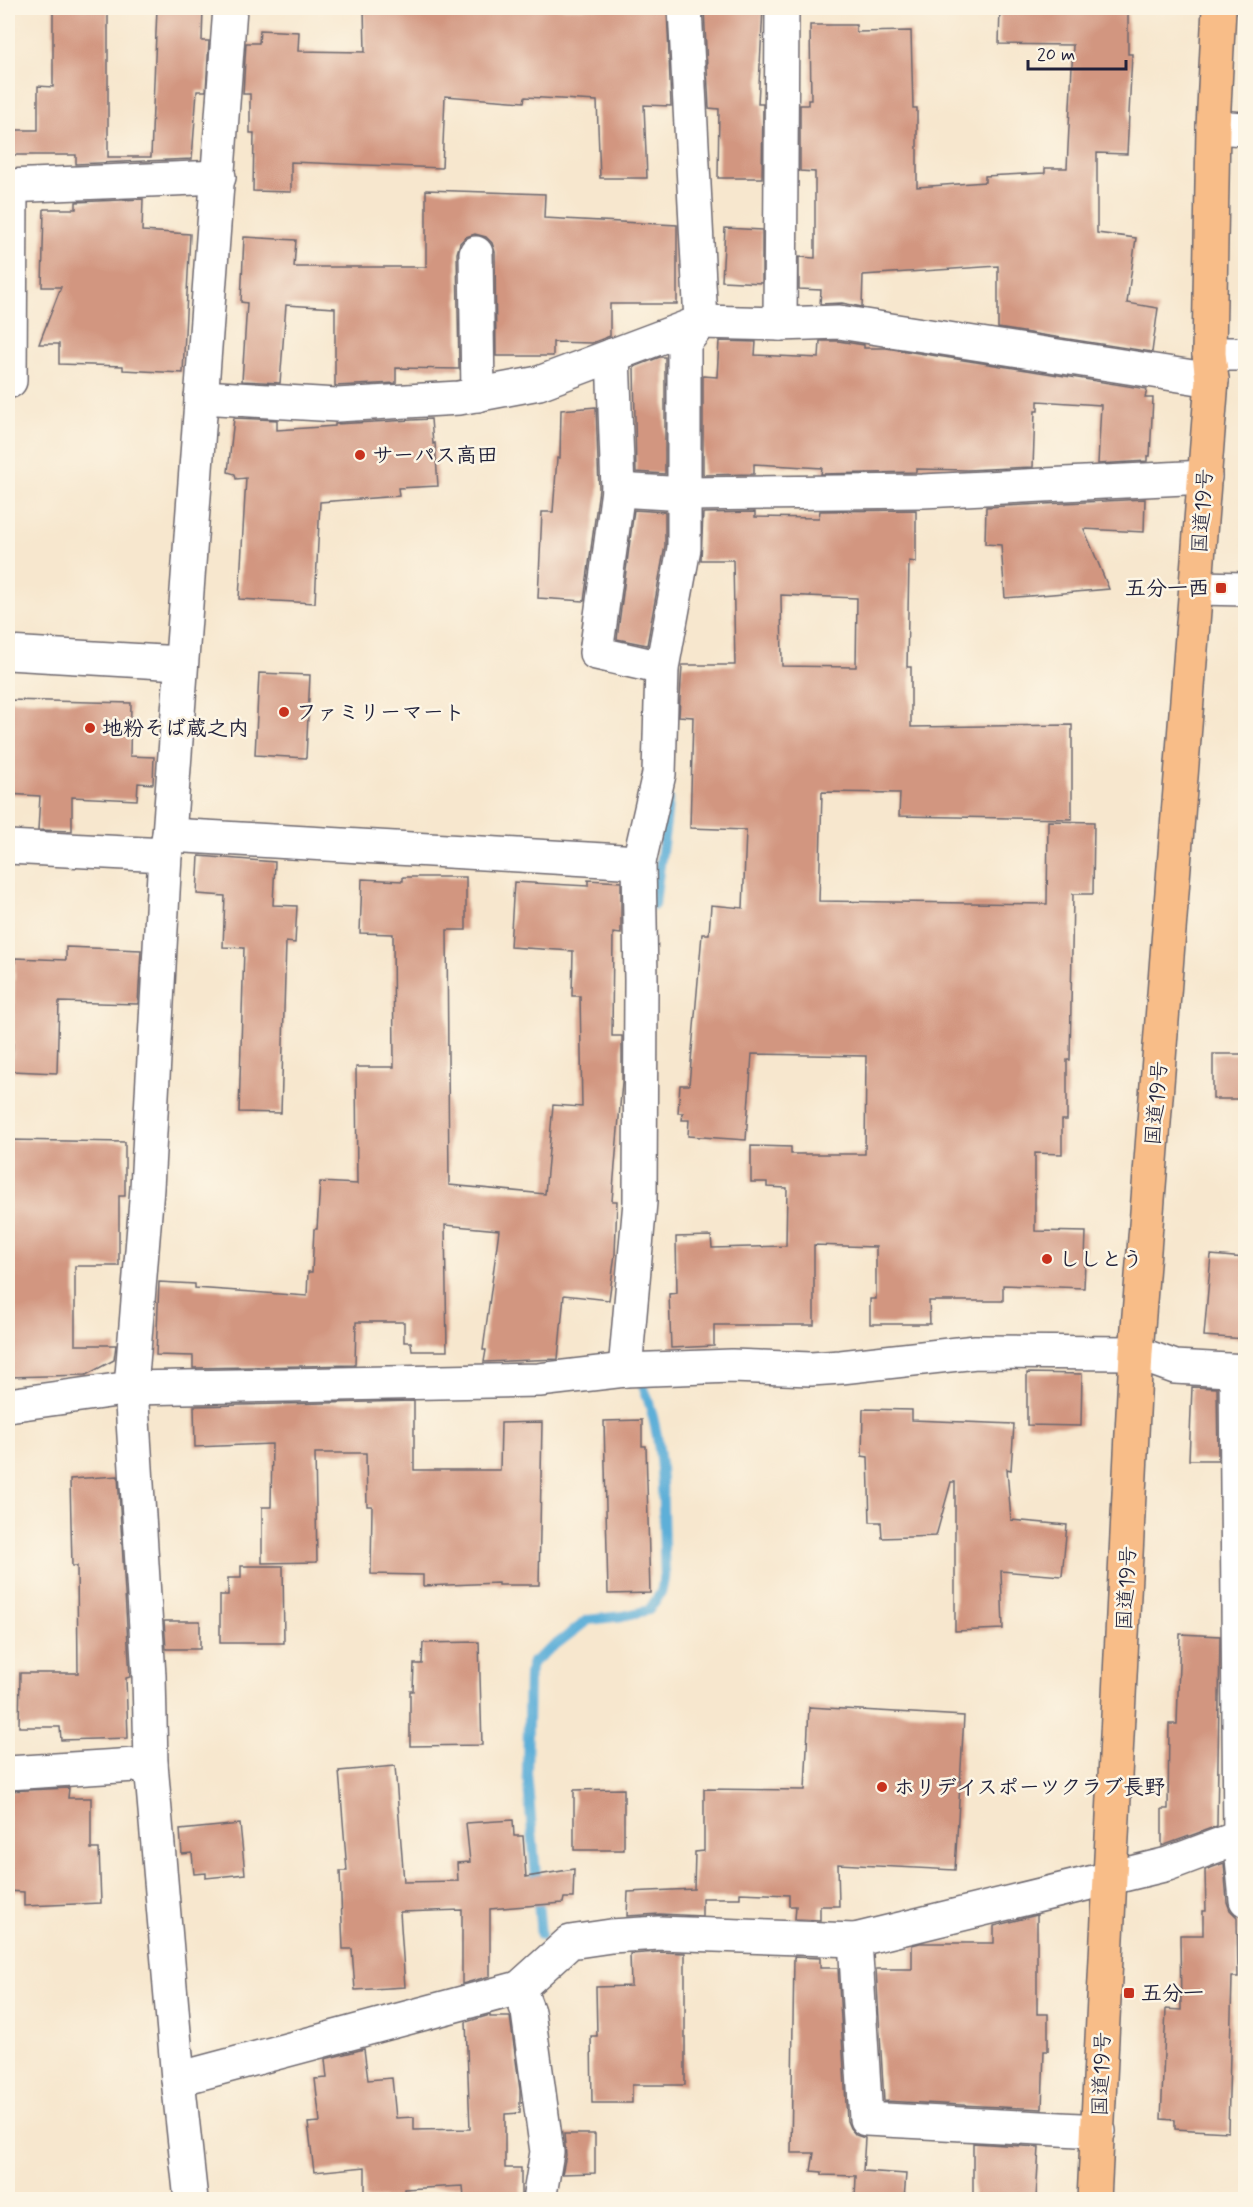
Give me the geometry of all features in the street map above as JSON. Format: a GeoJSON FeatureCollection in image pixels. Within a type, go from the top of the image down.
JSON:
{"type":"FeatureCollection","features":[{"type":"Feature","properties":{"kind":"highway","name":"国道19号"},"geometry":{"type":"LineString","coordinates":[[1094,2199],[1136,1353],[1205,477],[1210,367],[1213,127],[1219,8]]}},
{"type":"Feature","properties":{"kind":"street"},"geometry":{"type":"LineString","coordinates":[[191,2199],[178,2079],[151,1764],[148,1664],[131,1388],[147,1188],[180,663],[219,177],[230,8]]}},
{"type":"Feature","properties":{"kind":"street"},"geometry":{"type":"LineString","coordinates":[[625,1370],[640,1202],[639,862],[659,774],[663,668],[684,548],[684,343],[701,322],[685,8]]}},
{"type":"Feature","properties":{"kind":"street"},"geometry":{"type":"LineString","coordinates":[[780,324],[782,8]]}},
{"type":"Feature","properties":{"kind":"street"},"geometry":{"type":"LineString","coordinates":[[1213,127],[1245,129]]}},
{"type":"Feature","properties":{"kind":"street"},"geometry":{"type":"LineString","coordinates":[[8,381],[10,381],[9,186],[219,177]]}},
{"type":"Feature","properties":{"kind":"street"},"geometry":{"type":"LineString","coordinates":[[476,253],[478,395]]}},
{"type":"Feature","properties":{"kind":"street"},"geometry":{"type":"LineString","coordinates":[[201,397],[337,405],[459,398],[539,383],[701,322],[780,324],[839,322],[1210,367],[1245,354]]}},
{"type":"Feature","properties":{"kind":"street"},"geometry":{"type":"LineString","coordinates":[[613,355],[618,490],[596,653],[663,668]]}},
{"type":"Feature","properties":{"kind":"street"},"geometry":{"type":"LineString","coordinates":[[618,490],[685,494],[923,491],[1205,477]]}},
{"type":"Feature","properties":{"kind":"street"},"geometry":{"type":"LineString","coordinates":[[1197,588],[1245,589]]}},
{"type":"Feature","properties":{"kind":"street"},"geometry":{"type":"LineString","coordinates":[[8,652],[180,663]]}},
{"type":"Feature","properties":{"kind":"street"},"geometry":{"type":"LineString","coordinates":[[8,847],[167,845],[639,862]]}},
{"type":"Feature","properties":{"kind":"street"},"geometry":{"type":"LineString","coordinates":[[8,1405],[131,1388],[539,1380],[625,1370],[732,1366],[811,1369],[975,1352],[1136,1353],[1175,1366],[1241,1371],[1242,1750],[1240,1837],[1245,1900]]}},
{"type":"Feature","properties":{"kind":"street"},"geometry":{"type":"LineString","coordinates":[[8,1773],[151,1764]]}},
{"type":"Feature","properties":{"kind":"street"},"geometry":{"type":"LineString","coordinates":[[178,2079],[519,1988],[570,1942],[611,1935],[659,1933],[855,1940],[1168,1864],[1240,1837]]}},
{"type":"Feature","properties":{"kind":"street"},"geometry":{"type":"LineString","coordinates":[[855,1940],[866,2119],[1099,2131]]}},
{"type":"Feature","properties":{"kind":"street"},"geometry":{"type":"LineString","coordinates":[[519,1988],[528,2012],[547,2152],[539,2199]]}},
{"type":"Feature","properties":{"kind":"building"},"geometry":{"type":"Polygon","coordinates":[[[53,8],[108,8],[108,157],[151,157],[157,8],[203,8],[202,41],[209,41],[206,91],[197,91],[192,159],[76,164],[76,155],[8,155],[8,130],[38,130],[38,86],[53,87],[53,8]]]}},
{"type":"Feature","properties":{"kind":"building"},"geometry":{"type":"Polygon","coordinates":[[[364,8],[667,8],[671,106],[644,105],[647,178],[600,178],[597,101],[525,97],[524,102],[445,96],[442,168],[291,162],[291,192],[253,191],[254,133],[250,133],[250,94],[243,94],[246,43],[259,43],[260,30],[299,32],[298,51],[365,52],[364,8]]]}},
{"type":"Feature","properties":{"kind":"building"},"geometry":{"type":"Polygon","coordinates":[[[704,8],[763,8],[758,104],[763,104],[762,178],[718,178],[719,109],[709,108],[704,8]]]}},
{"type":"Feature","properties":{"kind":"building"},"geometry":{"type":"Polygon","coordinates":[[[1000,8],[1128,8],[1128,54],[1132,54],[1127,154],[1097,153],[1097,233],[1136,238],[1127,303],[1158,308],[1152,352],[998,328],[998,266],[863,275],[862,307],[842,303],[820,304],[821,290],[799,289],[799,257],[815,258],[815,172],[800,171],[800,105],[808,105],[808,100],[811,100],[810,25],[856,25],[856,32],[911,31],[913,108],[917,108],[917,187],[985,182],[985,176],[1045,173],[1045,168],[1067,168],[1073,45],[999,44],[1000,8]]]}},
{"type":"Feature","properties":{"kind":"building"},"geometry":{"type":"Polygon","coordinates":[[[426,190],[545,194],[544,218],[677,225],[677,304],[610,304],[610,336],[592,343],[553,342],[553,356],[496,356],[495,252],[492,243],[486,237],[475,234],[466,237],[460,243],[457,253],[459,369],[396,368],[396,383],[335,386],[335,308],[286,305],[280,383],[242,381],[247,303],[241,302],[244,237],[296,240],[294,267],[426,267],[426,190]]]}},
{"type":"Feature","properties":{"kind":"building"},"geometry":{"type":"Polygon","coordinates":[[[143,199],[142,231],[190,234],[183,373],[123,370],[123,366],[59,364],[59,344],[39,344],[61,287],[42,287],[44,209],[76,209],[76,202],[143,199]]]}},
{"type":"Feature","properties":{"kind":"building"},"geometry":{"type":"Polygon","coordinates":[[[725,228],[762,230],[762,283],[722,281],[725,228]]]}},
{"type":"Feature","properties":{"kind":"building"},"geometry":{"type":"Polygon","coordinates":[[[719,341],[756,342],[755,355],[819,358],[820,341],[838,341],[864,345],[864,348],[886,348],[1147,389],[1145,398],[1153,398],[1150,456],[1147,456],[1147,461],[1098,464],[1101,405],[1038,401],[1038,411],[1035,411],[1033,467],[967,470],[916,469],[916,472],[821,474],[822,468],[754,464],[754,474],[703,475],[703,376],[717,377],[719,341]]]}},
{"type":"Feature","properties":{"kind":"building"},"geometry":{"type":"Polygon","coordinates":[[[665,357],[665,474],[636,472],[634,367],[665,357]]]}},
{"type":"Feature","properties":{"kind":"building"},"geometry":{"type":"Polygon","coordinates":[[[596,407],[599,489],[584,601],[538,598],[542,512],[553,512],[557,458],[560,458],[561,410],[596,407]]]}},
{"type":"Feature","properties":{"kind":"building"},"geometry":{"type":"Polygon","coordinates":[[[234,418],[277,420],[277,430],[335,426],[335,424],[431,419],[438,486],[398,488],[399,496],[320,502],[315,603],[239,599],[246,478],[236,479],[235,474],[228,472],[234,418]]]}},
{"type":"Feature","properties":{"kind":"building"},"geometry":{"type":"Polygon","coordinates":[[[1145,499],[1144,532],[1084,529],[1109,589],[1005,598],[1001,545],[985,544],[986,507],[1145,499]]]}},
{"type":"Feature","properties":{"kind":"building"},"geometry":{"type":"Polygon","coordinates":[[[634,510],[665,512],[665,546],[647,645],[617,639],[634,510]]]}},
{"type":"Feature","properties":{"kind":"building"},"geometry":{"type":"Polygon","coordinates":[[[916,510],[916,562],[909,561],[907,667],[911,667],[911,727],[1072,725],[1072,819],[899,816],[900,793],[822,792],[819,901],[1047,904],[1048,821],[1094,822],[1093,894],[1073,894],[1070,1060],[1067,1060],[1067,1120],[1062,1120],[1062,1154],[1035,1153],[1035,1231],[1086,1232],[1084,1288],[1003,1285],[1003,1301],[929,1301],[930,1324],[870,1324],[870,1299],[876,1299],[876,1247],[814,1245],[814,1325],[714,1325],[714,1346],[671,1348],[669,1294],[677,1293],[676,1237],[711,1236],[712,1248],[786,1246],[787,1188],[767,1187],[767,1182],[751,1182],[751,1146],[791,1147],[791,1154],[865,1154],[866,1056],[752,1054],[746,1140],[688,1136],[689,1120],[682,1120],[683,1113],[678,1113],[680,1085],[689,1085],[702,934],[709,934],[711,905],[743,908],[746,830],[690,828],[693,717],[679,716],[682,665],[735,665],[733,560],[701,560],[703,513],[755,512],[755,517],[819,518],[820,511],[916,510]],[[781,595],[782,666],[856,667],[857,598],[781,595]]]}},
{"type":"Feature","properties":{"kind":"building"},"geometry":{"type":"Polygon","coordinates":[[[259,673],[310,675],[306,758],[255,755],[259,673]]]}},
{"type":"Feature","properties":{"kind":"building"},"geometry":{"type":"Polygon","coordinates":[[[8,700],[131,703],[130,756],[154,757],[153,784],[138,783],[137,800],[72,797],[72,831],[38,830],[40,796],[8,794],[8,700]]]}},
{"type":"Feature","properties":{"kind":"building"},"geometry":{"type":"Polygon","coordinates":[[[199,856],[275,862],[273,905],[297,906],[295,943],[286,942],[281,1113],[239,1112],[244,948],[223,947],[225,896],[197,894],[199,856]]]}},
{"type":"Feature","properties":{"kind":"building"},"geometry":{"type":"Polygon","coordinates":[[[403,877],[466,877],[466,930],[447,930],[449,1185],[545,1194],[553,1105],[582,1107],[580,996],[572,996],[573,951],[510,947],[514,882],[588,886],[588,880],[621,882],[621,934],[613,933],[612,1036],[622,1036],[622,1082],[612,1201],[617,1201],[615,1254],[609,1300],[564,1295],[558,1359],[484,1362],[486,1350],[483,1350],[499,1230],[445,1225],[447,1351],[412,1351],[411,1342],[404,1342],[404,1322],[356,1322],[355,1365],[193,1368],[193,1356],[156,1355],[159,1282],[195,1284],[195,1288],[307,1296],[308,1272],[312,1272],[314,1229],[317,1229],[320,1182],[357,1184],[356,1067],[394,1067],[393,934],[360,933],[362,879],[403,881],[403,877]]]}},
{"type":"Feature","properties":{"kind":"building"},"geometry":{"type":"Polygon","coordinates":[[[66,947],[141,950],[138,1004],[59,1002],[57,1073],[12,1071],[15,958],[66,960],[66,947]]]}},
{"type":"Feature","properties":{"kind":"building"},"geometry":{"type":"Polygon","coordinates":[[[1213,1054],[1245,1054],[1245,1099],[1213,1099],[1213,1054]]]}},
{"type":"Feature","properties":{"kind":"building"},"geometry":{"type":"Polygon","coordinates":[[[9,1140],[125,1142],[125,1196],[119,1196],[119,1266],[75,1266],[75,1345],[116,1345],[114,1360],[86,1375],[8,1377],[9,1140]]]}},
{"type":"Feature","properties":{"kind":"building"},"geometry":{"type":"Polygon","coordinates":[[[1211,1255],[1245,1258],[1245,1339],[1204,1336],[1211,1255]]]}},
{"type":"Feature","properties":{"kind":"building"},"geometry":{"type":"Polygon","coordinates":[[[1027,1373],[1082,1374],[1081,1426],[1027,1425],[1027,1373]]]}},
{"type":"Feature","properties":{"kind":"building"},"geometry":{"type":"Polygon","coordinates":[[[1192,1387],[1217,1388],[1218,1460],[1189,1460],[1192,1387]]]}},
{"type":"Feature","properties":{"kind":"building"},"geometry":{"type":"Polygon","coordinates":[[[414,1401],[414,1470],[500,1470],[501,1423],[542,1422],[539,1585],[498,1585],[498,1583],[423,1586],[423,1575],[371,1574],[372,1506],[367,1506],[366,1453],[315,1453],[317,1562],[262,1563],[262,1507],[271,1507],[272,1444],[195,1447],[194,1406],[414,1401]]]}},
{"type":"Feature","properties":{"kind":"building"},"geometry":{"type":"Polygon","coordinates":[[[863,1409],[912,1410],[912,1420],[1014,1424],[1011,1470],[1007,1469],[1011,1520],[1067,1525],[1062,1576],[1001,1571],[1003,1629],[955,1631],[955,1482],[951,1482],[936,1536],[882,1538],[881,1522],[870,1522],[868,1457],[862,1456],[863,1409]]]}},
{"type":"Feature","properties":{"kind":"building"},"geometry":{"type":"Polygon","coordinates":[[[642,1420],[642,1446],[646,1446],[650,1593],[608,1594],[604,1421],[642,1420]]]}},
{"type":"Feature","properties":{"kind":"building"},"geometry":{"type":"Polygon","coordinates":[[[118,1476],[130,1677],[126,1678],[128,1738],[61,1740],[60,1727],[19,1727],[20,1673],[78,1673],[77,1566],[72,1566],[70,1479],[118,1476]]]}},
{"type":"Feature","properties":{"kind":"building"},"geometry":{"type":"Polygon","coordinates":[[[241,1566],[283,1566],[284,1643],[220,1643],[220,1595],[228,1595],[228,1578],[241,1578],[241,1566]]]}},
{"type":"Feature","properties":{"kind":"building"},"geometry":{"type":"Polygon","coordinates":[[[164,1621],[200,1621],[200,1649],[166,1649],[164,1621]]]}},
{"type":"Feature","properties":{"kind":"building"},"geometry":{"type":"Polygon","coordinates":[[[1180,1634],[1220,1636],[1217,1826],[1162,1846],[1162,1809],[1168,1809],[1169,1724],[1177,1724],[1180,1634]]]}},
{"type":"Feature","properties":{"kind":"building"},"geometry":{"type":"Polygon","coordinates":[[[479,1642],[482,1745],[410,1746],[410,1691],[413,1691],[414,1664],[422,1664],[423,1643],[479,1642]]]}},
{"type":"Feature","properties":{"kind":"building","name":"ホリデイスポーツクラブ長野"},"geometry":{"type":"Polygon","coordinates":[[[809,1707],[964,1716],[955,1870],[838,1864],[839,1906],[820,1906],[820,1920],[795,1919],[796,1906],[789,1906],[789,1895],[740,1893],[740,1898],[702,1898],[702,1916],[660,1914],[627,1916],[628,1892],[694,1889],[695,1852],[704,1851],[704,1789],[805,1790],[809,1707]]]}},
{"type":"Feature","properties":{"kind":"building"},"geometry":{"type":"Polygon","coordinates":[[[395,1766],[404,1882],[458,1881],[457,1863],[470,1862],[466,1823],[513,1820],[514,1836],[523,1836],[526,1877],[574,1869],[573,1898],[564,1898],[563,1903],[490,1909],[490,1976],[462,1984],[462,1910],[400,1912],[405,1987],[355,1990],[352,1949],[343,1949],[340,1871],[347,1871],[339,1771],[395,1766]]]}},
{"type":"Feature","properties":{"kind":"building"},"geometry":{"type":"Polygon","coordinates":[[[69,1788],[68,1798],[91,1798],[91,1849],[99,1849],[101,1903],[24,1906],[24,1892],[8,1891],[8,1791],[69,1788]]]}},
{"type":"Feature","properties":{"kind":"building"},"geometry":{"type":"Polygon","coordinates":[[[624,1789],[624,1850],[574,1850],[574,1790],[624,1789]]]}},
{"type":"Feature","properties":{"kind":"building"},"geometry":{"type":"Polygon","coordinates":[[[240,1824],[245,1874],[206,1878],[206,1873],[194,1874],[192,1853],[182,1854],[180,1830],[240,1824]]]}},
{"type":"Feature","properties":{"kind":"building"},"geometry":{"type":"Polygon","coordinates":[[[1224,1863],[1227,1902],[1230,1910],[1237,1917],[1238,1977],[1232,1977],[1228,2132],[1175,2129],[1175,2120],[1161,2119],[1166,2009],[1181,2010],[1180,1935],[1203,1935],[1203,1911],[1206,1911],[1205,1870],[1224,1863]]]}},
{"type":"Feature","properties":{"kind":"building"},"geometry":{"type":"Polygon","coordinates":[[[1037,1915],[1037,2014],[1048,2014],[1048,2051],[1044,2051],[1042,2109],[884,2101],[876,1969],[912,1969],[912,1945],[920,1943],[994,1943],[994,1926],[1037,1915]]]}},
{"type":"Feature","properties":{"kind":"building"},"geometry":{"type":"Polygon","coordinates":[[[685,1953],[685,2085],[632,2085],[632,2103],[592,2103],[591,2036],[597,2036],[596,1987],[631,1986],[630,1954],[685,1953]]]}},
{"type":"Feature","properties":{"kind":"building"},"geometry":{"type":"Polygon","coordinates":[[[794,1957],[820,1958],[820,1968],[838,1968],[847,2121],[856,2135],[865,2138],[863,2171],[906,2174],[904,2199],[855,2199],[856,2176],[822,2175],[822,2172],[811,2171],[814,2153],[791,2153],[794,1957]]]}},
{"type":"Feature","properties":{"kind":"building"},"geometry":{"type":"Polygon","coordinates":[[[490,2015],[490,2017],[510,2017],[520,2090],[520,2113],[505,2114],[505,2168],[521,2168],[521,2199],[464,2199],[463,2186],[404,2189],[404,2198],[365,2199],[365,2167],[314,2172],[308,2123],[320,2122],[315,2079],[327,2078],[325,2059],[364,2049],[368,2080],[392,2078],[396,2118],[414,2117],[414,2130],[470,2129],[466,2022],[490,2015]]]}},
{"type":"Feature","properties":{"kind":"building"},"geometry":{"type":"Polygon","coordinates":[[[564,2134],[595,2134],[595,2173],[562,2174],[566,2155],[564,2134]]]}},
{"type":"Feature","properties":{"kind":"building"},"geometry":{"type":"Polygon","coordinates":[[[973,2143],[1039,2147],[1036,2199],[973,2199],[973,2143]]]}},
{"type":"Feature","properties":{"kind":"waterway"},"geometry":{"type":"LineString","coordinates":[[655,905],[668,799]]}},
{"type":"Feature","properties":{"kind":"waterway"},"geometry":{"type":"LineString","coordinates":[[541,1935],[527,1773],[529,1674],[533,1662],[588,1620],[649,1610],[661,1592],[665,1575],[660,1454],[656,1430],[642,1383]]}},
{"type":"Feature","properties":{"kind":"place","name":"サーパス高田"},"geometry":{"type":"Point","coordinates":[360,455]}},
{"type":"Feature","properties":{"kind":"place","name":"五分一西"},"geometry":{"type":"Point","coordinates":[1221,588]}},
{"type":"Feature","properties":{"kind":"place","name":"ファミリーマート"},"geometry":{"type":"Point","coordinates":[284,712]}},
{"type":"Feature","properties":{"kind":"place","name":"地粉そば蔵之内"},"geometry":{"type":"Point","coordinates":[90,728]}},
{"type":"Feature","properties":{"kind":"place","name":"ししとう"},"geometry":{"type":"Point","coordinates":[1047,1259]}},
{"type":"Feature","properties":{"kind":"place","name":"ホリデイスポーツクラブ長野"},"geometry":{"type":"Point","coordinates":[882,1787]}},
{"type":"Feature","properties":{"kind":"place","name":"五分一"},"geometry":{"type":"Point","coordinates":[1129,1993]}}]}
